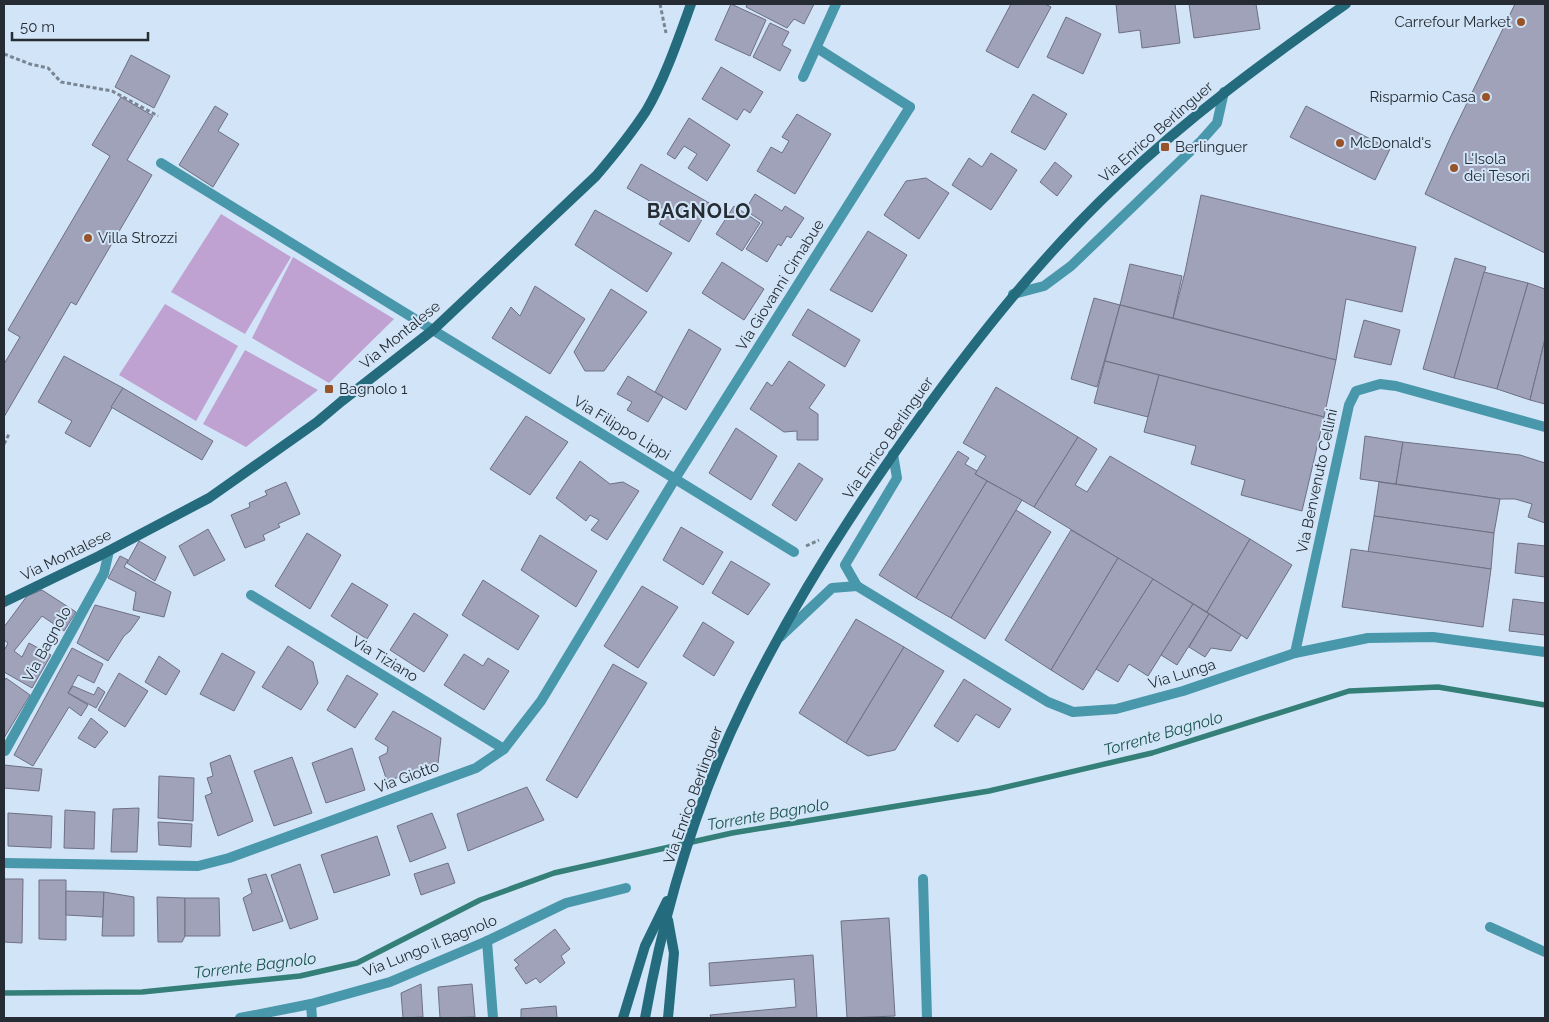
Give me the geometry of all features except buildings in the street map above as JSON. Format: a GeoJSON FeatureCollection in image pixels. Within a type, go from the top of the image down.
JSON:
{"type":"FeatureCollection","features":[{"type":"Feature","properties":{"kind":"main road","name":"Via Montalese"},"geometry":{"type":"LineString","coordinates":[[4,602],[109,551],[209,498],[317,422],[433,330],[596,176],[615,154],[646,110],[668,65],[691,4]]}},
{"type":"Feature","properties":{"kind":"main road","name":"Via Enrico Berlinguer"},"geometry":{"type":"LineString","coordinates":[[645,1018],[651,984],[668,916],[700,809],[744,706],[778,638],[836,540],[893,454],[968,351],[1013,294],[1056,246],[1116,185],[1175,132],[1224,92],[1346,4]]}},
{"type":"Feature","properties":{"kind":"main road"},"geometry":{"type":"LineString","coordinates":[[623,1018],[645,946],[678,880]]}},
{"type":"Feature","properties":{"kind":"main road"},"geometry":{"type":"LineString","coordinates":[[668,916],[674,953],[668,1018]]}},
{"type":"Feature","properties":{"kind":"street"},"geometry":{"type":"LineString","coordinates":[[803,77],[836,4]]}},
{"type":"Feature","properties":{"kind":"street","name":"Via Giovanni Cimabue"},"geometry":{"type":"LineString","coordinates":[[675,479],[910,107],[817,48]]}},
{"type":"Feature","properties":{"kind":"street"},"geometry":{"type":"LineString","coordinates":[[1013,294],[1044,286],[1071,266],[1201,141],[1217,122],[1224,92]]}},
{"type":"Feature","properties":{"kind":"street","name":"Via Filippo Lippi"},"geometry":{"type":"LineString","coordinates":[[161,163],[794,552]]}},
{"type":"Feature","properties":{"kind":"street","name":"Via Benvenuto Cellini"},"geometry":{"type":"LineString","coordinates":[[1295,654],[1349,405],[1356,391],[1380,384],[1396,386],[1545,427]]}},
{"type":"Feature","properties":{"kind":"street"},"geometry":{"type":"LineString","coordinates":[[778,638],[832,588],[857,586],[845,565],[897,478],[893,454]]}},
{"type":"Feature","properties":{"kind":"street","name":"Via Giotto"},"geometry":{"type":"LineString","coordinates":[[4,863],[198,866],[229,858],[476,768],[504,749],[541,701],[675,479]]}},
{"type":"Feature","properties":{"kind":"street","name":"Via Bagnolo"},"geometry":{"type":"LineString","coordinates":[[5,751],[104,573],[109,551]]}},
{"type":"Feature","properties":{"kind":"street","name":"Via Lunga"},"geometry":{"type":"LineString","coordinates":[[857,586],[1048,702],[1073,712],[1116,709],[1183,691],[1295,654],[1368,638],[1433,637],[1545,652]]}},
{"type":"Feature","properties":{"kind":"street","name":"Via Tiziano"},"geometry":{"type":"LineString","coordinates":[[251,595],[504,749]]}},
{"type":"Feature","properties":{"kind":"street"},"geometry":{"type":"LineString","coordinates":[[923,880],[927,1018]]}},
{"type":"Feature","properties":{"kind":"street","name":"Via Lungo il Bagnolo"},"geometry":{"type":"LineString","coordinates":[[240,1018],[311,1004],[390,982],[486,941],[566,903],[626,888]]}},
{"type":"Feature","properties":{"kind":"street"},"geometry":{"type":"LineString","coordinates":[[1490,927],[1545,952]]}},
{"type":"Feature","properties":{"kind":"street"},"geometry":{"type":"LineString","coordinates":[[486,941],[493,1018]]}},
{"type":"Feature","properties":{"kind":"street"},"geometry":{"type":"LineString","coordinates":[[311,1004],[312,1018]]}},
{"type":"Feature","properties":{"kind":"path"},"geometry":{"type":"LineString","coordinates":[[660,4],[667,38]]}},
{"type":"Feature","properties":{"kind":"path"},"geometry":{"type":"LineString","coordinates":[[4,54],[30,64],[48,68],[61,82],[112,91],[158,116]]}},
{"type":"Feature","properties":{"kind":"path"},"geometry":{"type":"LineString","coordinates":[[4,444],[9,434]]}},
{"type":"Feature","properties":{"kind":"path"},"geometry":{"type":"LineString","coordinates":[[794,552],[821,539],[836,540]]}},
{"type":"Feature","properties":{"kind":"shaded area"},"geometry":{"type":"Polygon","coordinates":[[[221,214],[291,257],[245,334],[171,292],[221,214]]]}},
{"type":"Feature","properties":{"kind":"shaded area"},"geometry":{"type":"Polygon","coordinates":[[[293,257],[394,319],[329,383],[252,338],[293,257]]]}},
{"type":"Feature","properties":{"kind":"shaded area"},"geometry":{"type":"Polygon","coordinates":[[[165,304],[238,346],[196,421],[119,375],[165,304]]]}},
{"type":"Feature","properties":{"kind":"shaded area"},"geometry":{"type":"Polygon","coordinates":[[[245,350],[318,390],[246,447],[203,424],[245,350]]]}},
{"type":"Feature","properties":{"kind":"waterway","name":"Torrente Bagnolo"},"geometry":{"type":"LineString","coordinates":[[4,993],[142,992],[300,976],[357,963],[480,900],[554,873],[732,833],[989,791],[1152,753],[1349,691],[1438,687],[1545,705]]}},
{"type":"Feature","properties":{"kind":"place","name":"Carrefour Market"},"geometry":{"type":"Point","coordinates":[1521,22]}},
{"type":"Feature","properties":{"kind":"place","name":"Risparmio Casa"},"geometry":{"type":"Point","coordinates":[1486,97]}},
{"type":"Feature","properties":{"kind":"place","name":"McDonald's"},"geometry":{"type":"Point","coordinates":[1340,143]}},
{"type":"Feature","properties":{"kind":"place","name":"Berlinguer"},"geometry":{"type":"Point","coordinates":[1165,147]}},
{"type":"Feature","properties":{"kind":"place","name":"L'Isola dei Tesori"},"geometry":{"type":"Point","coordinates":[1454,168]}},
{"type":"Feature","properties":{"kind":"place","name":"Villa Strozzi"},"geometry":{"type":"Point","coordinates":[88,238]}},
{"type":"Feature","properties":{"kind":"place","name":"Bagnolo 1"},"geometry":{"type":"Point","coordinates":[329,389]}},
{"type":"Feature","properties":{"kind":"district","name":"BAGNOLO"},"geometry":{"type":"Point","coordinates":[699,211]}}]}
